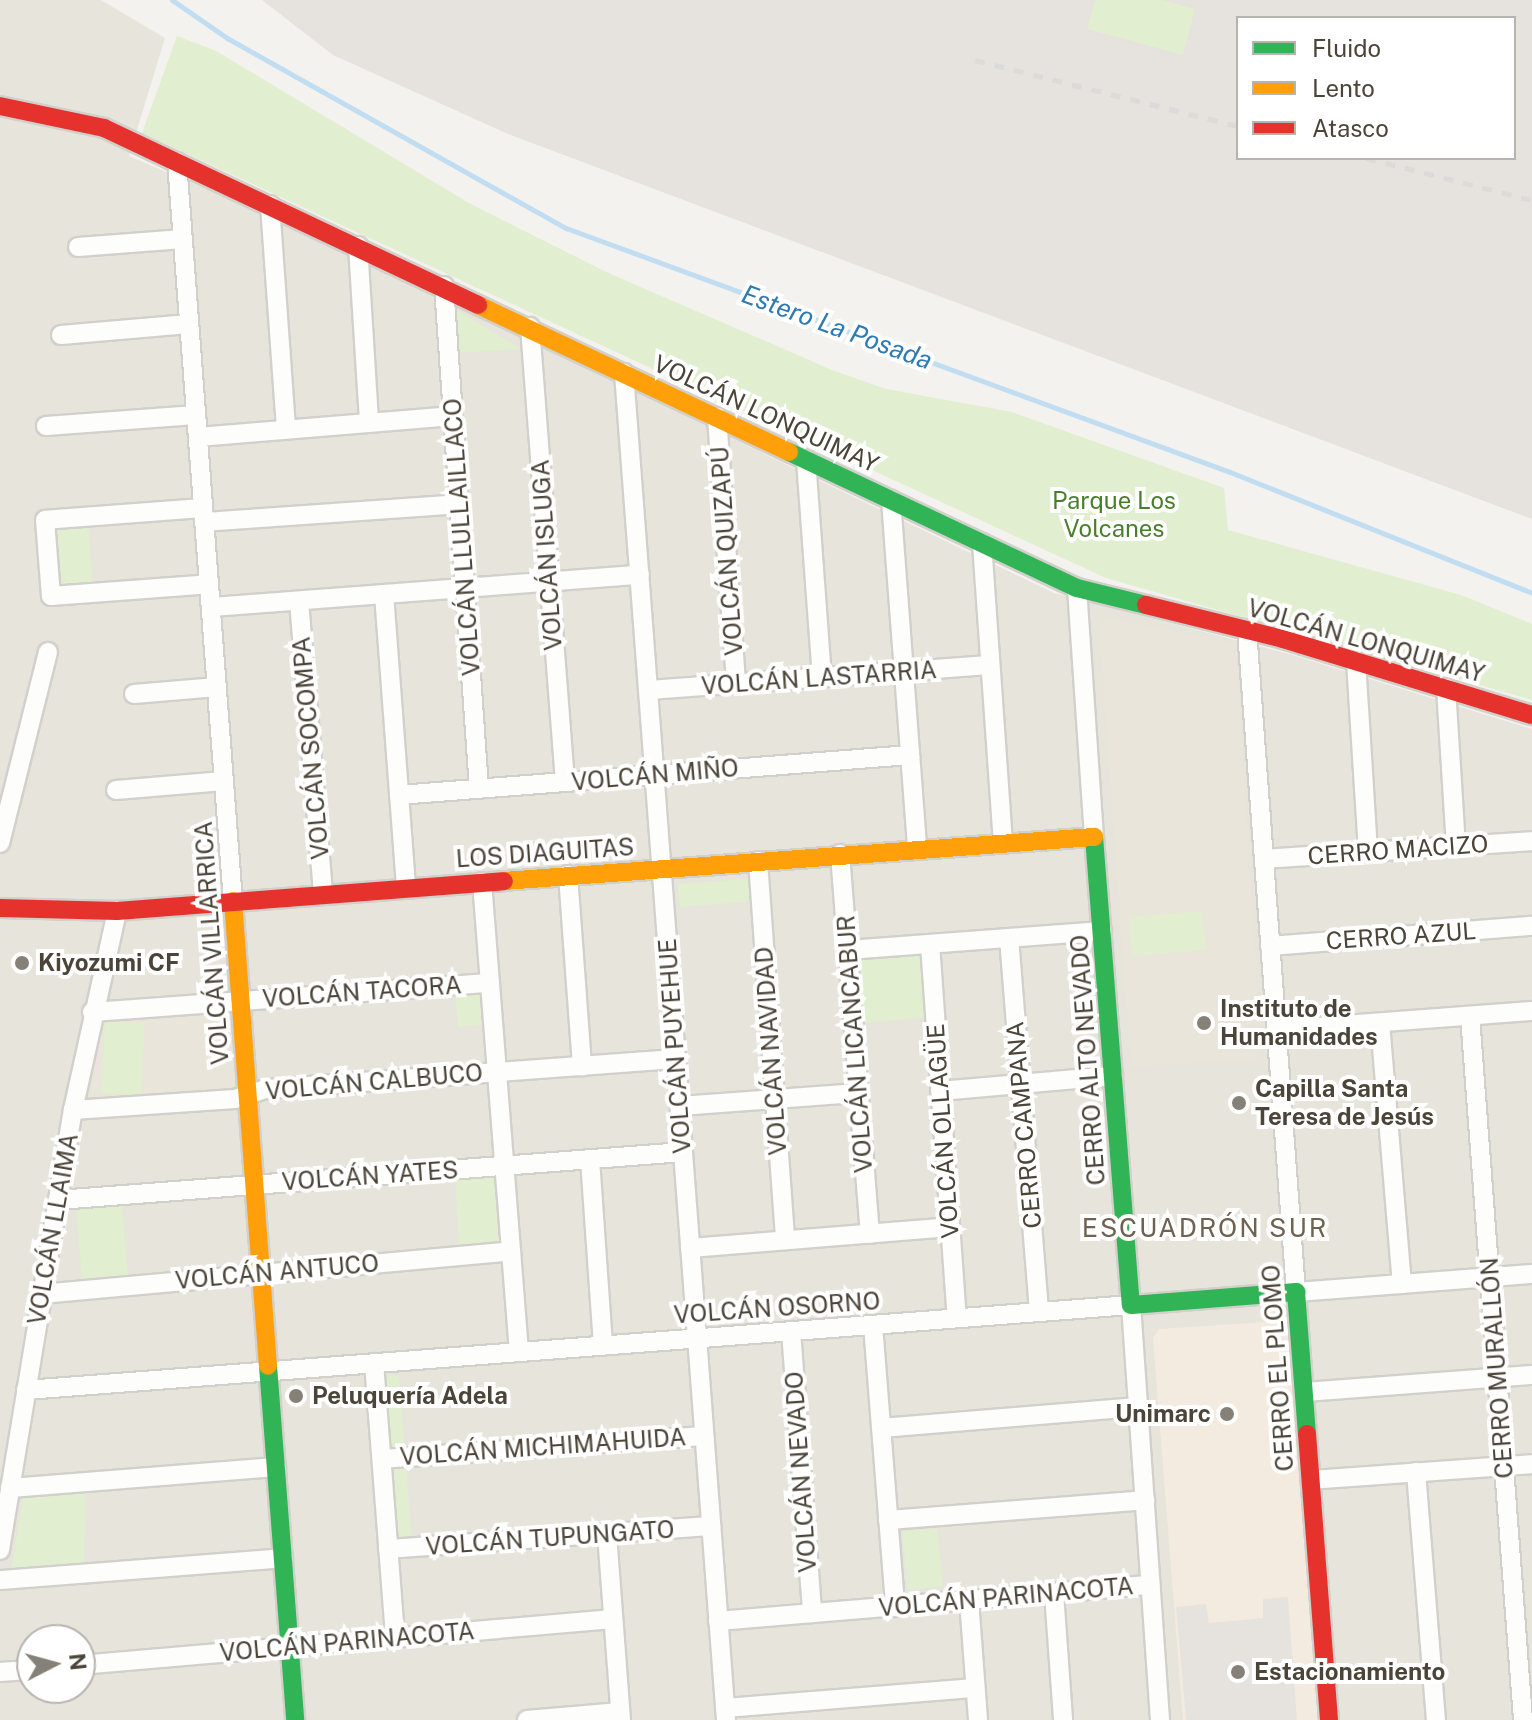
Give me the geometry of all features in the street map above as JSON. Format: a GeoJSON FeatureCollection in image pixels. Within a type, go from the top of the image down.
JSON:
{"type":"FeatureCollection","features":[{"type":"Feature","properties":{"kind":"street","name":"VOLCÁN LONQUIMAY"},"geometry":{"type":"LineString","coordinates":[[0,106],[91,122],[444,286],[1077,588],[1247,630],[1532,715]]}},
{"type":"Feature","properties":{"kind":"street","name":"VOLCÁN VILLARRICA"},"geometry":{"type":"LineString","coordinates":[[177,162],[295,1720]]}},
{"type":"Feature","properties":{"kind":"street"},"geometry":{"type":"LineString","coordinates":[[270,205],[286,429]]}},
{"type":"Feature","properties":{"kind":"street"},"geometry":{"type":"LineString","coordinates":[[78,247],[183,239]]}},
{"type":"Feature","properties":{"kind":"street"},"geometry":{"type":"LineString","coordinates":[[358,246],[369,423]]}},
{"type":"Feature","properties":{"kind":"street","name":"VOLCÁN LLULLAILLACO"},"geometry":{"type":"LineString","coordinates":[[444,286],[479,789]]}},
{"type":"Feature","properties":{"kind":"street"},"geometry":{"type":"LineString","coordinates":[[61,335],[189,324]]}},
{"type":"Feature","properties":{"kind":"street","name":"VOLCÁN ISLUGA"},"geometry":{"type":"LineString","coordinates":[[530,327],[565,782]]}},
{"type":"Feature","properties":{"kind":"street","name":"VOLCÁN PUYEHUE"},"geometry":{"type":"LineString","coordinates":[[624,373],[725,1714]]}},
{"type":"Feature","properties":{"kind":"street"},"geometry":{"type":"LineString","coordinates":[[46,426],[196,415]]}},
{"type":"Feature","properties":{"kind":"street"},"geometry":{"type":"LineString","coordinates":[[198,437],[453,416]]}},
{"type":"Feature","properties":{"kind":"street","name":"VOLCÁN QUIZAPÚ"},"geometry":{"type":"LineString","coordinates":[[717,417],[736,684]]}},
{"type":"Feature","properties":{"kind":"street"},"geometry":{"type":"LineString","coordinates":[[806,460],[822,678]]}},
{"type":"Feature","properties":{"kind":"street"},"geometry":{"type":"LineString","coordinates":[[891,500],[917,848]]}},
{"type":"Feature","properties":{"kind":"street"},"geometry":{"type":"LineString","coordinates":[[209,584],[51,596],[45,520],[459,504]]}},
{"type":"Feature","properties":{"kind":"street"},"geometry":{"type":"LineString","coordinates":[[982,543],[1003,842]]}},
{"type":"Feature","properties":{"kind":"street"},"geometry":{"type":"LineString","coordinates":[[211,607],[640,575]]}},
{"type":"Feature","properties":{"kind":"street","name":"CERRO ALTO NEVADO"},"geometry":{"type":"LineString","coordinates":[[1077,588],[1160,1720]]}},
{"type":"Feature","properties":{"kind":"street"},"geometry":{"type":"LineString","coordinates":[[384,594],[406,888]]}},
{"type":"Feature","properties":{"kind":"street","name":"VOLCÁN SOCOMPA"},"geometry":{"type":"LineString","coordinates":[[299,601],[323,894]]}},
{"type":"Feature","properties":{"kind":"street","name":"CERRO EL PLOMO"},"geometry":{"type":"LineString","coordinates":[[1247,630],[1329,1720]]}},
{"type":"Feature","properties":{"kind":"street"},"geometry":{"type":"LineString","coordinates":[[0,843],[48,652]]}},
{"type":"Feature","properties":{"kind":"street"},"geometry":{"type":"LineString","coordinates":[[1356,661],[1368,852]]}},
{"type":"Feature","properties":{"kind":"street","name":"VOLCÁN LASTARRIA"},"geometry":{"type":"LineString","coordinates":[[648,690],[990,665]]}},
{"type":"Feature","properties":{"kind":"street"},"geometry":{"type":"LineString","coordinates":[[134,694],[217,687]]}},
{"type":"Feature","properties":{"kind":"street"},"geometry":{"type":"LineString","coordinates":[[1446,688],[1456,846]]}},
{"type":"Feature","properties":{"kind":"street","name":"VOLCÁN MIÑO"},"geometry":{"type":"LineString","coordinates":[[399,795],[910,755]]}},
{"type":"Feature","properties":{"kind":"street"},"geometry":{"type":"LineString","coordinates":[[116,790],[224,781]]}},
{"type":"Feature","properties":{"kind":"street","name":"LOS DIAGUITAS"},"geometry":{"type":"LineString","coordinates":[[0,908],[50,913],[117,911],[1094,835]]}},
{"type":"Feature","properties":{"kind":"street","name":"CERRO MACIZO"},"geometry":{"type":"LineString","coordinates":[[1264,859],[1532,841]]}},
{"type":"Feature","properties":{"kind":"street","name":"VOLCÁN LICANCABUR"},"geometry":{"type":"LineString","coordinates":[[840,854],[870,1234]]}},
{"type":"Feature","properties":{"kind":"street","name":"VOLCÁN NAVIDAD"},"geometry":{"type":"LineString","coordinates":[[758,861],[785,1240]]}},
{"type":"Feature","properties":{"kind":"street"},"geometry":{"type":"LineString","coordinates":[[568,875],[582,1066]]}},
{"type":"Feature","properties":{"kind":"street"},"geometry":{"type":"LineString","coordinates":[[482,882],[519,1352]]}},
{"type":"Feature","properties":{"kind":"street","name":"VOLCÁN LLAIMA"},"geometry":{"type":"LineString","coordinates":[[0,1550],[73,1110],[92,1012],[117,911]]}},
{"type":"Feature","properties":{"kind":"street","name":"CERRO AZUL"},"geometry":{"type":"LineString","coordinates":[[1270,946],[1532,926]]}},
{"type":"Feature","properties":{"kind":"street"},"geometry":{"type":"LineString","coordinates":[[848,950],[1102,931]]}},
{"type":"Feature","properties":{"kind":"street","name":"CERRO CAMPANA"},"geometry":{"type":"LineString","coordinates":[[1009,938],[1039,1312]]}},
{"type":"Feature","properties":{"kind":"street","name":"VOLCÁN OLLAGÜE"},"geometry":{"type":"LineString","coordinates":[[930,944],[957,1318]]}},
{"type":"Feature","properties":{"kind":"street","name":"VOLCÁN TACORA"},"geometry":{"type":"LineString","coordinates":[[92,1012],[490,983]]}},
{"type":"Feature","properties":{"kind":"street"},"geometry":{"type":"LineString","coordinates":[[1277,1030],[1532,1011]]}},
{"type":"Feature","properties":{"kind":"street","name":"CERRO MURALLÓN"},"geometry":{"type":"LineString","coordinates":[[1470,1016],[1523,1720]]}},
{"type":"Feature","properties":{"kind":"street"},"geometry":{"type":"LineString","coordinates":[[1380,1023],[1402,1284]]}},
{"type":"Feature","properties":{"kind":"street","name":"VOLCÁN CALBUCO"},"geometry":{"type":"LineString","coordinates":[[73,1110],[248,1095],[266,1089],[676,1059]]}},
{"type":"Feature","properties":{"kind":"street"},"geometry":{"type":"LineString","coordinates":[[940,1091],[1113,1076]]}},
{"type":"Feature","properties":{"kind":"street"},"geometry":{"type":"LineString","coordinates":[[680,1106],[859,1093]]}},
{"type":"Feature","properties":{"kind":"street","name":"VOLCÁN YATES"},"geometry":{"type":"LineString","coordinates":[[58,1200],[683,1152]]}},
{"type":"Feature","properties":{"kind":"street"},"geometry":{"type":"LineString","coordinates":[[590,1159],[603,1346]]}},
{"type":"Feature","properties":{"kind":"street"},"geometry":{"type":"LineString","coordinates":[[690,1248],[950,1227]]}},
{"type":"Feature","properties":{"kind":"street","name":"VOLCÁN ANTUCO"},"geometry":{"type":"LineString","coordinates":[[42,1294],[511,1251]]}},
{"type":"Feature","properties":{"kind":"street","name":"VOLCÁN OSORNO"},"geometry":{"type":"LineString","coordinates":[[26,1390],[1532,1274]]}},
{"type":"Feature","properties":{"kind":"street"},"geometry":{"type":"LineString","coordinates":[[873,1325],[895,1607]]}},
{"type":"Feature","properties":{"kind":"street","name":"VOLCÁN NEVADO"},"geometry":{"type":"LineString","coordinates":[[791,1331],[812,1613]]}},
{"type":"Feature","properties":{"kind":"street"},"geometry":{"type":"LineString","coordinates":[[374,1363],[395,1638]]}},
{"type":"Feature","properties":{"kind":"street"},"geometry":{"type":"LineString","coordinates":[[1304,1392],[1532,1375]]}},
{"type":"Feature","properties":{"kind":"street"},"geometry":{"type":"LineString","coordinates":[[881,1428],[1138,1407]]}},
{"type":"Feature","properties":{"kind":"street","name":"VOLCÁN MICHIMAHUIDA"},"geometry":{"type":"LineString","coordinates":[[382,1459],[704,1436]]}},
{"type":"Feature","properties":{"kind":"street"},"geometry":{"type":"LineString","coordinates":[[1311,1480],[1532,1464]]}},
{"type":"Feature","properties":{"kind":"street"},"geometry":{"type":"LineString","coordinates":[[10,1488],[276,1467]]}},
{"type":"Feature","properties":{"kind":"street"},"geometry":{"type":"LineString","coordinates":[[1416,1472],[1436,1720]]}},
{"type":"Feature","properties":{"kind":"street"},"geometry":{"type":"LineString","coordinates":[[888,1520],[1145,1500]]}},
{"type":"Feature","properties":{"kind":"street","name":"VOLCÁN TUPUNGATO"},"geometry":{"type":"LineString","coordinates":[[388,1549],[711,1526]]}},
{"type":"Feature","properties":{"kind":"street"},"geometry":{"type":"LineString","coordinates":[[527,1720],[620,1716],[607,1534]]}},
{"type":"Feature","properties":{"kind":"street"},"geometry":{"type":"LineString","coordinates":[[0,1580],[283,1558]]}},
{"type":"Feature","properties":{"kind":"street","name":"VOLCÁN PARINACOTA"},"geometry":{"type":"LineString","coordinates":[[718,1621],[1151,1585]]}},
{"type":"Feature","properties":{"kind":"street"},"geometry":{"type":"LineString","coordinates":[[1054,1593],[1063,1720]]}},
{"type":"Feature","properties":{"kind":"street"},"geometry":{"type":"LineString","coordinates":[[969,1600],[978,1720]]}},
{"type":"Feature","properties":{"kind":"street","name":"VOLCÁN PARINACOTA"},"geometry":{"type":"LineString","coordinates":[[96,1664],[613,1619]]}},
{"type":"Feature","properties":{"kind":"street"},"geometry":{"type":"LineString","coordinates":[[725,1714],[975,1688]]}},
{"type":"Feature","properties":{"kind":"shaded area"},"geometry":{"type":"Polygon","coordinates":[[[0,0],[101,0],[165,38],[129,156],[260,212],[1054,593],[1289,654],[1532,729],[1532,1720],[0,1720],[0,0]]]}},
{"type":"Feature","properties":{"kind":"shaded area"},"geometry":{"type":"Polygon","coordinates":[[[262,0],[1532,0],[1532,519],[508,134],[333,55],[262,0]]]}},
{"type":"Feature","properties":{"kind":"shaded area"},"geometry":{"type":"Polygon","coordinates":[[[1109,619],[1236,644],[1261,1058],[1131,1067],[1099,627],[1109,619]]]}},
{"type":"Feature","properties":{"kind":"shaded area"},"geometry":{"type":"Polygon","coordinates":[[[231,1008],[238,1091],[89,1102],[104,1017],[231,1008]]]}},
{"type":"Feature","properties":{"kind":"shaded area"},"geometry":{"type":"Polygon","coordinates":[[[1283,1321],[1290,1328],[1318,1720],[1183,1720],[1153,1338],[1159,1329],[1283,1321]]]}},
{"type":"Feature","properties":{"kind":"shaded area","name":"Estacionamiento"},"geometry":{"type":"Polygon","coordinates":[[[1288,1597],[1297,1720],[1186,1720],[1176,1607],[1206,1604],[1209,1623],[1263,1618],[1263,1599],[1288,1597]]]}},
{"type":"Feature","properties":{"kind":"green space"},"geometry":{"type":"Polygon","coordinates":[[[1095,0],[1163,0],[1195,9],[1183,55],[1087,29],[1095,0]]]}},
{"type":"Feature","properties":{"kind":"green space","name":"Parque Los Volcanes"},"geometry":{"type":"Polygon","coordinates":[[[177,36],[216,51],[469,203],[604,271],[832,370],[886,389],[1012,412],[1224,488],[1228,530],[1461,595],[1532,624],[1532,700],[1106,578],[142,133],[177,36]]]}},
{"type":"Feature","properties":{"kind":"green space"},"geometry":{"type":"Polygon","coordinates":[[[452,307],[521,349],[455,353],[452,307]]]}},
{"type":"Feature","properties":{"kind":"green space"},"geometry":{"type":"Polygon","coordinates":[[[88,522],[93,588],[56,591],[50,525],[88,522]]]}},
{"type":"Feature","properties":{"kind":"green space"},"geometry":{"type":"Polygon","coordinates":[[[755,878],[757,901],[680,907],[678,884],[755,878]]]}},
{"type":"Feature","properties":{"kind":"green space"},"geometry":{"type":"Polygon","coordinates":[[[1202,911],[1206,950],[1132,956],[1129,917],[1202,911]]]}},
{"type":"Feature","properties":{"kind":"green space"},"geometry":{"type":"Polygon","coordinates":[[[915,950],[928,960],[931,1017],[864,1023],[859,963],[867,954],[915,950]]]}},
{"type":"Feature","properties":{"kind":"green space"},"geometry":{"type":"Polygon","coordinates":[[[483,988],[486,1024],[458,1027],[455,990],[483,988]]]}},
{"type":"Feature","properties":{"kind":"green space"},"geometry":{"type":"Polygon","coordinates":[[[105,1021],[145,1023],[141,1095],[101,1093],[105,1021]]]}},
{"type":"Feature","properties":{"kind":"green space"},"geometry":{"type":"Polygon","coordinates":[[[495,1174],[500,1179],[504,1241],[459,1249],[455,1177],[495,1174]]]}},
{"type":"Feature","properties":{"kind":"green space"},"geometry":{"type":"Polygon","coordinates":[[[122,1204],[128,1276],[82,1280],[76,1208],[122,1204]]]}},
{"type":"Feature","properties":{"kind":"green space"},"geometry":{"type":"Polygon","coordinates":[[[399,1375],[412,1541],[396,1542],[383,1376],[399,1375]]]}},
{"type":"Feature","properties":{"kind":"green space"},"geometry":{"type":"Polygon","coordinates":[[[86,1486],[84,1567],[19,1574],[12,1568],[24,1490],[86,1486]]]}},
{"type":"Feature","properties":{"kind":"green space"},"geometry":{"type":"Polygon","coordinates":[[[937,1528],[943,1586],[908,1590],[902,1532],[937,1528]]]}},
{"type":"Feature","properties":{"kind":"waterway","name":"Estero La Posada"},"geometry":{"type":"LineString","coordinates":[[172,0],[227,38],[566,228],[1230,472],[1532,593]]}},
{"type":"Feature","properties":{"kind":"railway"},"geometry":{"type":"LineString","coordinates":[[975,60],[1236,125]]}},
{"type":"Feature","properties":{"kind":"railway"},"geometry":{"type":"LineString","coordinates":[[1374,160],[1532,200]]}},
{"type":"Feature","properties":{"kind":"traffic: fast"},"geometry":{"type":"LineString","coordinates":[[789,452],[1077,588],[1146,605]]}},
{"type":"Feature","properties":{"kind":"traffic: fast"},"geometry":{"type":"LineString","coordinates":[[1094,837],[1131,1305],[1296,1292],[1307,1434]]}},
{"type":"Feature","properties":{"kind":"traffic: fast"},"geometry":{"type":"LineString","coordinates":[[268,1366],[295,1720]]}},
{"type":"Feature","properties":{"kind":"traffic: slow"},"geometry":{"type":"LineString","coordinates":[[478,305],[789,452]]}},
{"type":"Feature","properties":{"kind":"traffic: slow"},"geometry":{"type":"LineString","coordinates":[[504,881],[1094,837]]}},
{"type":"Feature","properties":{"kind":"traffic: slow"},"geometry":{"type":"LineString","coordinates":[[233,901],[268,1366]]}},
{"type":"Feature","properties":{"kind":"traffic: jam"},"geometry":{"type":"LineString","coordinates":[[0,106],[104,128],[478,305]]}},
{"type":"Feature","properties":{"kind":"traffic: jam"},"geometry":{"type":"LineString","coordinates":[[1146,605],[1283,639],[1532,715]]}},
{"type":"Feature","properties":{"kind":"traffic: jam"},"geometry":{"type":"LineString","coordinates":[[0,908],[117,911],[504,881]]}},
{"type":"Feature","properties":{"kind":"traffic: jam"},"geometry":{"type":"LineString","coordinates":[[1307,1434],[1329,1720]]}},
{"type":"Feature","properties":{"kind":"place","name":"Kiyozumi CF"},"geometry":{"type":"Point","coordinates":[22,963]}},
{"type":"Feature","properties":{"kind":"place","name":"Instituto de Humanidades"},"geometry":{"type":"Point","coordinates":[1204,1023]}},
{"type":"Feature","properties":{"kind":"place","name":"Capilla Santa Teresa de Jesús"},"geometry":{"type":"Point","coordinates":[1239,1103]}},
{"type":"Feature","properties":{"kind":"place","name":"Peluquería Adela"},"geometry":{"type":"Point","coordinates":[296,1396]}},
{"type":"Feature","properties":{"kind":"place","name":"Unimarc"},"geometry":{"type":"Point","coordinates":[1227,1414]}},
{"type":"Feature","properties":{"kind":"place","name":"Estacionamiento"},"geometry":{"type":"Point","coordinates":[1238,1672]}},
{"type":"Feature","properties":{"kind":"district","name":"ESCUADRÓN SUR"},"geometry":{"type":"Point","coordinates":[1205,1228]}}]}
